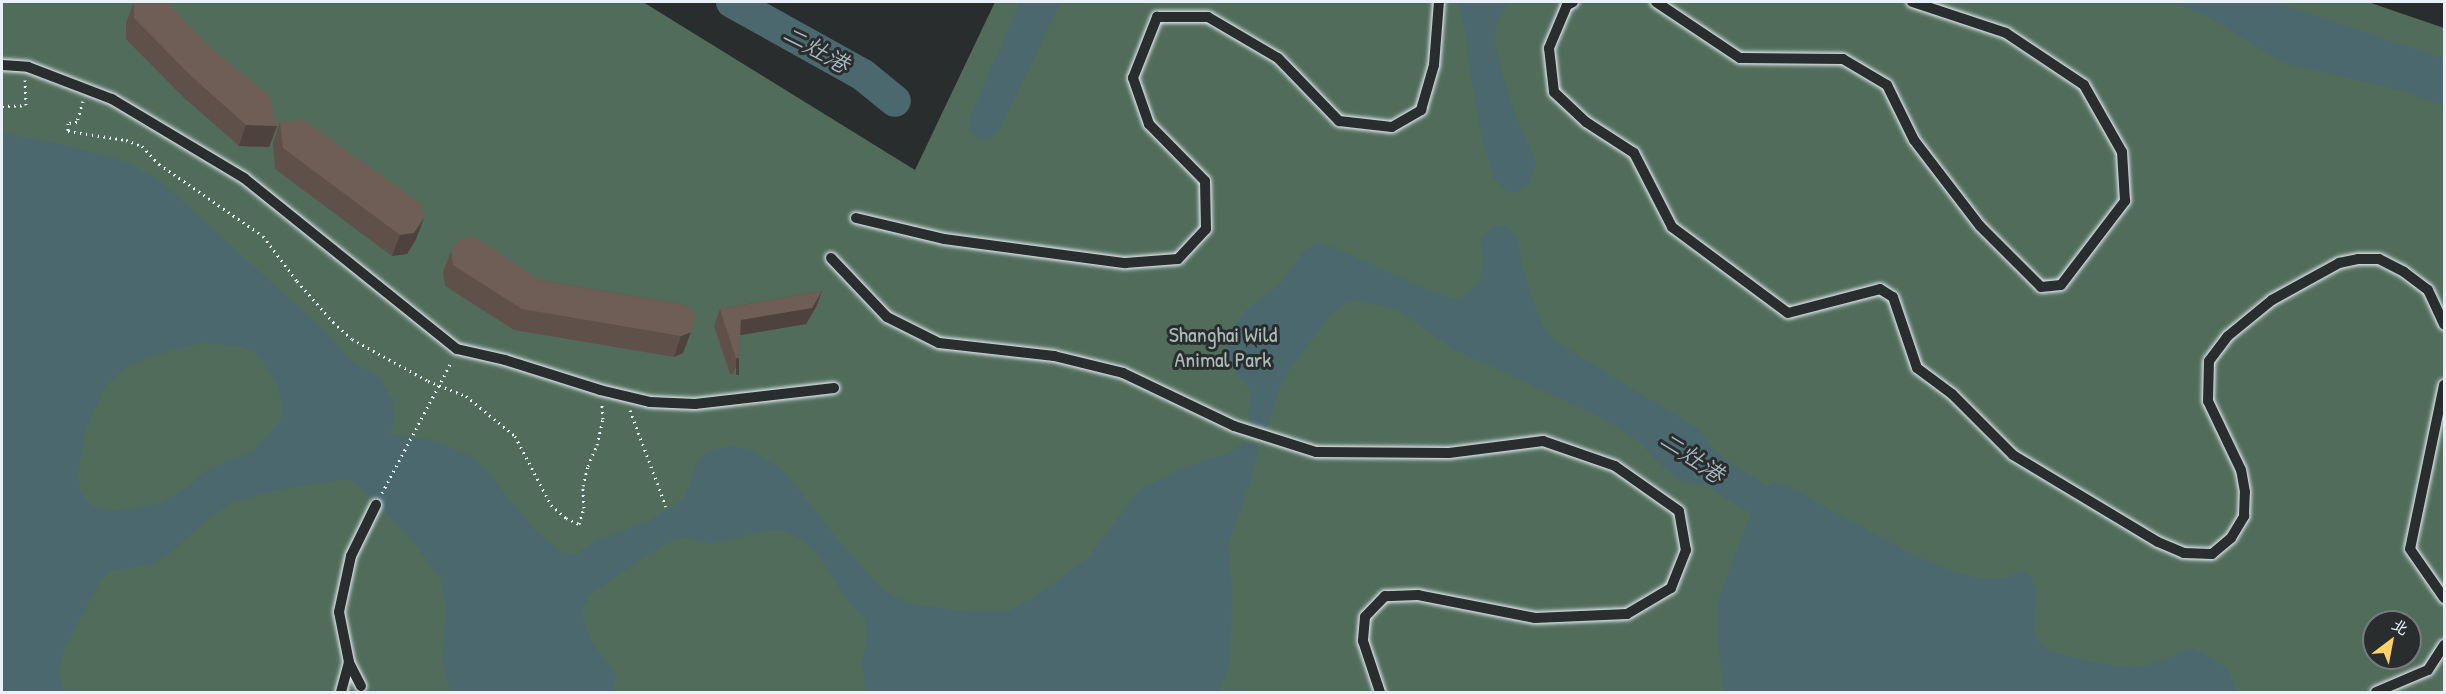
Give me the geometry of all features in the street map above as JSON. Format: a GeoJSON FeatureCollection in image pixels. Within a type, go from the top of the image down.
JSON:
{"type":"FeatureCollection","features":[{"type":"Feature","properties":{"kind":"lane"},"geometry":{"type":"LineString","coordinates":[[856,218],[944,239],[1114,261],[1178,259],[1206,229],[1204,181],[1149,124],[1133,78],[1157,17],[1208,17],[1278,58],[1339,122],[1392,126],[1421,110],[1434,65],[1439,2]]}},
{"type":"Feature","properties":{"kind":"lane"},"geometry":{"type":"LineString","coordinates":[[1574,2],[1567,5],[1549,48],[1554,92],[1586,122],[1634,153],[1672,227],[1788,313],[1880,289],[1893,297],[1917,368],[1952,394],[2013,455],[2158,542],[2184,553],[2211,554],[2231,537],[2244,516],[2245,492],[2241,470],[2208,401],[2208,361],[2228,336],[2272,300],[2339,263],[2358,259],[2379,259],[2404,272],[2428,290],[2445,324]]}},
{"type":"Feature","properties":{"kind":"lane"},"geometry":{"type":"LineString","coordinates":[[1656,2],[1740,58],[1843,59],[1887,85],[1914,140],[1980,226],[2042,287],[2061,285],[2125,201],[2122,152],[2084,85],[2006,33],[1912,2]]}},
{"type":"Feature","properties":{"kind":"lane"},"geometry":{"type":"LineString","coordinates":[[2,65],[28,67],[112,99],[243,178],[457,349],[505,360],[600,390],[650,402],[695,404],[834,388]]}},
{"type":"Feature","properties":{"kind":"lane"},"geometry":{"type":"LineString","coordinates":[[831,258],[887,317],[939,343],[1054,356],[1123,373],[1234,426],[1316,452],[1449,453],[1543,441],[1614,466],[1679,511],[1686,550],[1671,588],[1627,614],[1535,618],[1418,595],[1386,596],[1365,617],[1363,642],[1380,693]]}},
{"type":"Feature","properties":{"kind":"lane"},"geometry":{"type":"LineString","coordinates":[[2445,385],[2410,549],[2445,598]]}},
{"type":"Feature","properties":{"kind":"lane"},"geometry":{"type":"LineString","coordinates":[[361,686],[350,662],[339,612],[351,556],[376,505]]}},
{"type":"Feature","properties":{"kind":"lane"},"geometry":{"type":"LineString","coordinates":[[2376,693],[2428,670],[2445,645]]}},
{"type":"Feature","properties":{"kind":"lane"},"geometry":{"type":"LineString","coordinates":[[341,693],[350,662]]}},
{"type":"Feature","properties":{"kind":"path"},"geometry":{"type":"LineString","coordinates":[[2,106],[26,105],[25,78],[35,82]]}},
{"type":"Feature","properties":{"kind":"path"},"geometry":{"type":"LineString","coordinates":[[84,98],[77,122],[68,123],[68,131],[126,140],[142,146],[159,164],[263,237],[297,281],[333,322],[352,339],[441,386],[466,396],[515,436],[551,505],[566,518],[579,524],[584,508],[583,486],[603,419],[600,390]]}},
{"type":"Feature","properties":{"kind":"path"},"geometry":{"type":"LineString","coordinates":[[376,505],[441,386],[457,349]]}},
{"type":"Feature","properties":{"kind":"path"},"geometry":{"type":"LineString","coordinates":[[626,397],[666,507]]}},
{"type":"Feature","properties":{"kind":"green space","name":"Shanghai Wild Animal Park"},"geometry":{"type":"Polygon","coordinates":[[[2,2],[643,2],[915,170],[995,2],[2368,2],[2444,28],[2444,692],[2,692],[2,2]]]}},
{"type":"Feature","properties":{"kind":"water"},"geometry":{"type":"Polygon","coordinates":[[[1020,2],[1061,2],[1000,128],[988,140],[981,139],[969,130],[969,119],[1020,2]]]}},
{"type":"Feature","properties":{"kind":"water"},"geometry":{"type":"Polygon","coordinates":[[[1457,2],[1508,2],[1496,26],[1495,42],[1503,77],[1518,122],[1536,162],[1530,182],[1516,193],[1507,191],[1494,178],[1481,134],[1469,67],[1465,27],[1457,2]]]}},
{"type":"Feature","properties":{"kind":"water"},"geometry":{"type":"Polygon","coordinates":[[[2173,2],[2274,2],[2444,59],[2444,106],[2404,91],[2284,63],[2205,15],[2173,2]]]}},
{"type":"Feature","properties":{"kind":"water"},"geometry":{"type":"Polygon","coordinates":[[[2,133],[74,147],[126,162],[159,180],[319,326],[353,362],[378,377],[392,399],[395,416],[390,434],[433,440],[470,456],[484,468],[534,530],[563,553],[575,555],[596,541],[649,521],[684,499],[697,463],[707,452],[731,446],[751,450],[783,470],[847,551],[883,590],[894,597],[915,605],[968,611],[1009,611],[1039,594],[1088,558],[1139,490],[1182,469],[1228,453],[1244,442],[1256,444],[1258,448],[1251,480],[1228,544],[1232,592],[1230,662],[1219,692],[866,692],[862,664],[867,638],[866,621],[847,600],[817,553],[805,542],[783,530],[769,530],[711,544],[686,537],[672,541],[591,594],[583,608],[583,618],[591,641],[614,673],[616,678],[613,692],[450,692],[443,662],[446,604],[441,580],[396,523],[355,482],[345,479],[272,491],[232,502],[197,528],[167,556],[152,564],[114,570],[102,578],[64,649],[59,671],[63,692],[2,692],[2,133]],[[203,343],[178,348],[129,365],[106,385],[86,428],[78,474],[80,492],[92,506],[109,510],[137,508],[163,502],[186,488],[208,469],[254,451],[280,421],[283,411],[277,385],[259,355],[240,346],[203,343]]]}},
{"type":"Feature","properties":{"kind":"water"},"geometry":{"type":"Polygon","coordinates":[[[1506,226],[1518,239],[1522,267],[1536,309],[1543,326],[1553,340],[1698,429],[1721,457],[1726,473],[1698,485],[1681,480],[1663,467],[1639,442],[1605,419],[1453,349],[1398,310],[1362,302],[1348,302],[1331,314],[1289,370],[1280,387],[1268,426],[1265,428],[1251,425],[1248,416],[1251,392],[1229,362],[1228,346],[1232,331],[1245,311],[1278,286],[1302,254],[1311,246],[1321,243],[1335,248],[1432,292],[1455,299],[1468,294],[1480,281],[1483,258],[1480,237],[1494,227],[1506,226]]]}},
{"type":"Feature","properties":{"kind":"water"},"geometry":{"type":"Polygon","coordinates":[[[1774,483],[1787,486],[1913,555],[1956,573],[1978,578],[2004,579],[2022,571],[2029,573],[2036,591],[2034,633],[2039,643],[2049,651],[2096,663],[2134,668],[2150,665],[2193,648],[2227,668],[2238,692],[1724,692],[1717,639],[1719,597],[1756,500],[1763,488],[1774,483]]]}},
{"type":"Feature","properties":{"kind":"building"},"geometry":{"type":"Polygon","coordinates":[[[134,2],[166,2],[213,50],[270,96],[277,126],[246,125],[189,74],[134,18],[134,2]]]}},
{"type":"Feature","properties":{"kind":"building"},"geometry":{"type":"Polygon","coordinates":[[[304,120],[421,204],[424,218],[414,233],[400,235],[283,148],[280,122],[304,120]]]}},
{"type":"Feature","properties":{"kind":"building"},"geometry":{"type":"Polygon","coordinates":[[[475,237],[539,280],[685,305],[696,314],[691,332],[681,336],[522,309],[453,265],[451,251],[459,240],[475,237]]]}},
{"type":"Feature","properties":{"kind":"building"},"geometry":{"type":"Polygon","coordinates":[[[822,291],[812,308],[741,320],[739,358],[736,358],[720,309],[822,291]]]}},
{"type":"Feature","properties":{"kind":"waterway","name":"二灶港"},"geometry":{"type":"LineString","coordinates":[[732,2],[863,75],[895,101]]}},
{"type":"Feature","properties":{"kind":"waterway","name":"二灶港"},"geometry":{"type":"LineString","coordinates":[[1687,454],[1791,521]]}}]}
